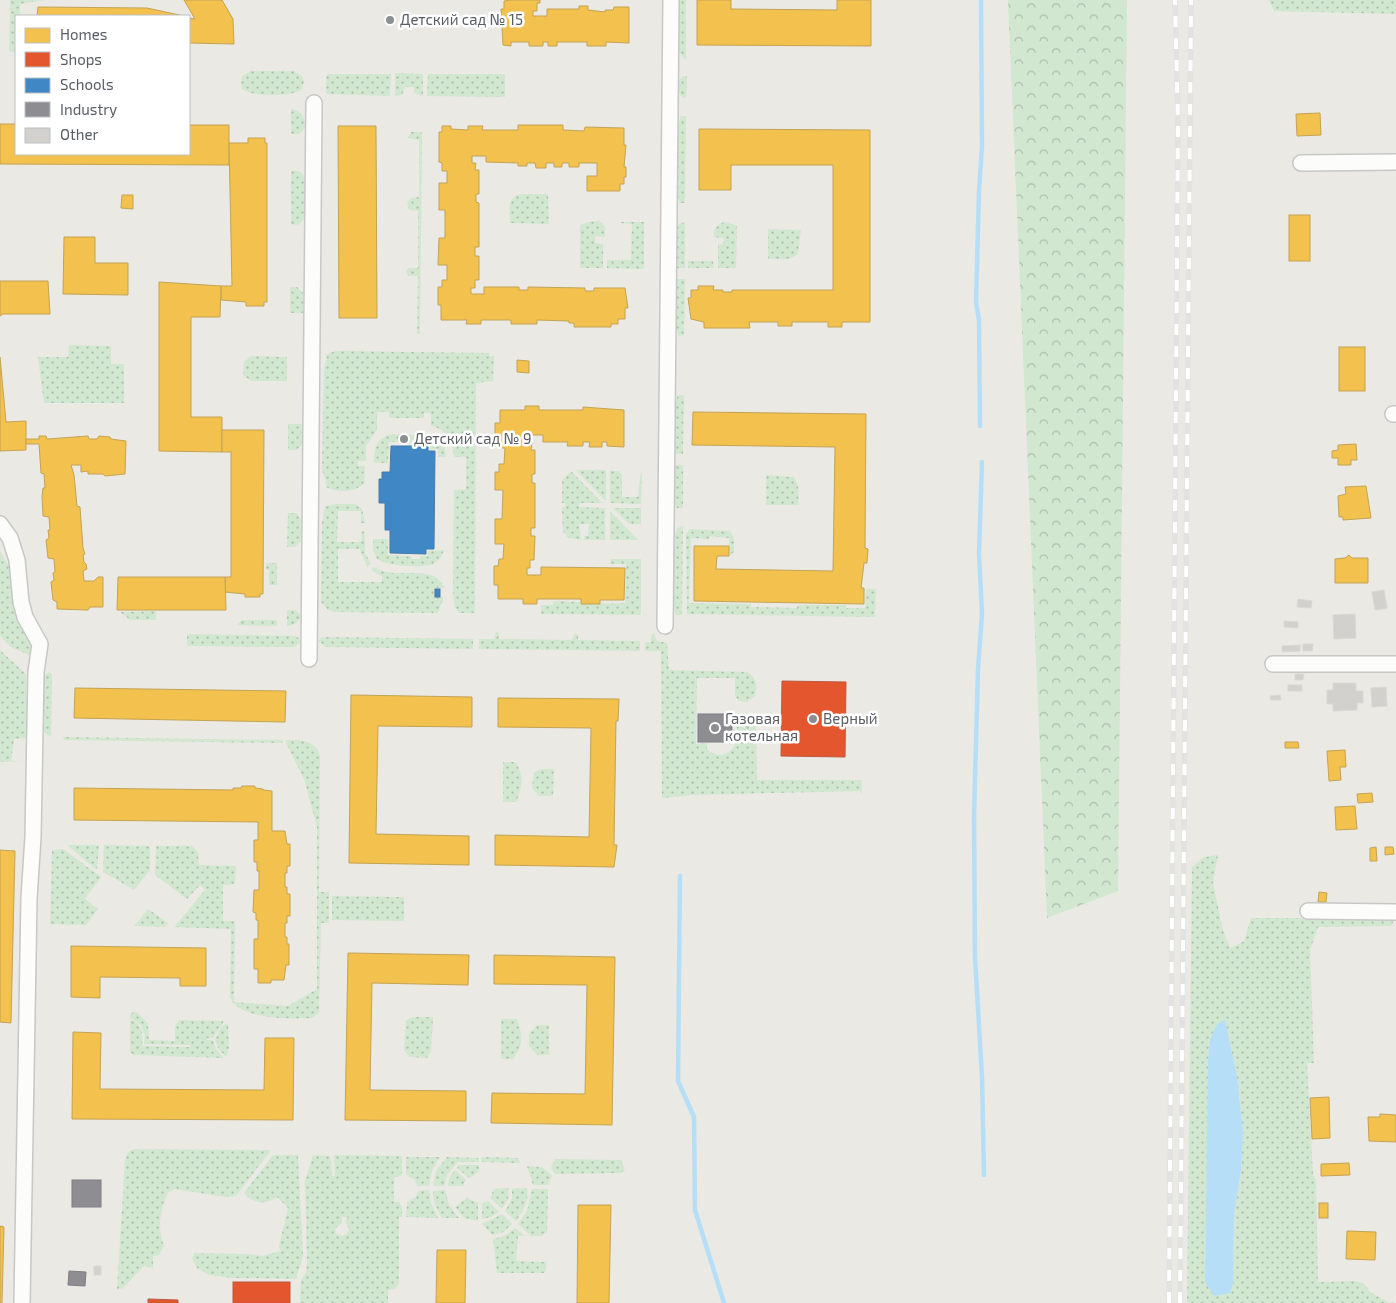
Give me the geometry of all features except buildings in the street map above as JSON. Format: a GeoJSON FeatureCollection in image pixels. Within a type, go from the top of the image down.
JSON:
{"type":"FeatureCollection","features":[{"type":"Feature","properties":{"kind":"street"},"geometry":{"type":"LineString","coordinates":[[665,626],[671,0]]}},
{"type":"Feature","properties":{"kind":"street"},"geometry":{"type":"LineString","coordinates":[[309,660],[314,103]]}},
{"type":"Feature","properties":{"kind":"street"},"geometry":{"type":"LineString","coordinates":[[1301,163],[1396,162]]}},
{"type":"Feature","properties":{"kind":"street"},"geometry":{"type":"LineString","coordinates":[[0,524],[10,538],[17,560],[20,602],[25,617],[40,644],[36,672],[33,837],[28,906],[22,1303]]}},
{"type":"Feature","properties":{"kind":"street"},"geometry":{"type":"LineString","coordinates":[[1273,664],[1396,664]]}},
{"type":"Feature","properties":{"kind":"street"},"geometry":{"type":"LineString","coordinates":[[1308,911],[1396,912]]}},
{"type":"Feature","properties":{"kind":"green space"},"geometry":{"type":"Polygon","coordinates":[[[10,0],[45,0],[20,4],[20,15],[15,15],[15,52],[9,51],[10,0]]]}},
{"type":"Feature","properties":{"kind":"green space"},"geometry":{"type":"Polygon","coordinates":[[[679,0],[686,0],[686,61],[678,51],[679,0]]]}},
{"type":"Feature","properties":{"kind":"green space"},"geometry":{"type":"Polygon","coordinates":[[[1008,0],[1127,0],[1118,891],[1047,918],[1008,0]]]}},
{"type":"Feature","properties":{"kind":"green space"},"geometry":{"type":"Polygon","coordinates":[[[1269,0],[1396,0],[1396,14],[1274,11],[1269,0]]]}},
{"type":"Feature","properties":{"kind":"green space"},"geometry":{"type":"Polygon","coordinates":[[[251,71],[294,71],[302,76],[304,82],[302,89],[291,94],[254,94],[242,89],[241,83],[242,76],[251,71]]]}},
{"type":"Feature","properties":{"kind":"green space"},"geometry":{"type":"Polygon","coordinates":[[[395,73],[423,74],[423,96],[414,93],[414,87],[405,87],[402,95],[395,96],[395,73]]]}},
{"type":"Feature","properties":{"kind":"green space"},"geometry":{"type":"Polygon","coordinates":[[[329,74],[391,74],[390,96],[327,94],[326,76],[329,74]]]}},
{"type":"Feature","properties":{"kind":"green space"},"geometry":{"type":"Polygon","coordinates":[[[428,74],[505,74],[505,97],[427,96],[428,74]]]}},
{"type":"Feature","properties":{"kind":"green space"},"geometry":{"type":"Polygon","coordinates":[[[683,76],[687,76],[686,98],[679,94],[677,88],[683,76]]]}},
{"type":"Feature","properties":{"kind":"green space"},"geometry":{"type":"Polygon","coordinates":[[[291,109],[301,113],[304,118],[305,128],[299,134],[291,134],[291,109]]]}},
{"type":"Feature","properties":{"kind":"green space"},"geometry":{"type":"Polygon","coordinates":[[[681,116],[686,116],[685,203],[680,203],[677,195],[677,126],[681,116]]]}},
{"type":"Feature","properties":{"kind":"green space"},"geometry":{"type":"Polygon","coordinates":[[[411,132],[422,132],[420,334],[417,334],[418,276],[408,276],[406,271],[409,268],[418,268],[418,211],[409,210],[407,202],[411,198],[419,197],[419,140],[408,138],[411,132]]]}},
{"type":"Feature","properties":{"kind":"green space"},"geometry":{"type":"Polygon","coordinates":[[[291,171],[299,171],[305,177],[304,219],[298,225],[291,224],[291,171]]]}},
{"type":"Feature","properties":{"kind":"green space"},"geometry":{"type":"Polygon","coordinates":[[[520,194],[548,194],[549,224],[510,223],[509,210],[511,202],[520,194]]]}},
{"type":"Feature","properties":{"kind":"green space"},"geometry":{"type":"Polygon","coordinates":[[[600,221],[605,227],[605,237],[595,236],[595,243],[603,244],[603,268],[580,268],[580,225],[600,221]]]}},
{"type":"Feature","properties":{"kind":"green space"},"geometry":{"type":"Polygon","coordinates":[[[644,222],[644,269],[607,268],[607,260],[631,260],[632,224],[620,223],[644,222]]]}},
{"type":"Feature","properties":{"kind":"green space"},"geometry":{"type":"Polygon","coordinates":[[[685,222],[685,268],[676,268],[677,228],[679,224],[685,222]]]}},
{"type":"Feature","properties":{"kind":"green space"},"geometry":{"type":"Polygon","coordinates":[[[727,222],[737,226],[736,268],[718,268],[718,244],[723,244],[724,238],[714,237],[714,230],[720,223],[727,222]]]}},
{"type":"Feature","properties":{"kind":"green space"},"geometry":{"type":"Polygon","coordinates":[[[768,229],[801,230],[798,254],[790,259],[768,259],[768,229]]]}},
{"type":"Feature","properties":{"kind":"green space"},"geometry":{"type":"Polygon","coordinates":[[[688,261],[713,261],[714,268],[688,268],[688,261]]]}},
{"type":"Feature","properties":{"kind":"green space"},"geometry":{"type":"Polygon","coordinates":[[[676,279],[685,279],[684,335],[679,336],[675,327],[676,279]]]}},
{"type":"Feature","properties":{"kind":"green space"},"geometry":{"type":"Polygon","coordinates":[[[290,287],[297,287],[303,293],[303,313],[290,313],[290,287]]]}},
{"type":"Feature","properties":{"kind":"green space"},"geometry":{"type":"Polygon","coordinates":[[[69,345],[111,346],[111,364],[124,364],[124,403],[44,403],[38,357],[68,357],[69,345]]]}},
{"type":"Feature","properties":{"kind":"green space"},"geometry":{"type":"Polygon","coordinates":[[[335,351],[489,353],[489,356],[494,356],[493,381],[476,383],[475,613],[459,613],[455,608],[453,595],[454,490],[466,489],[466,457],[454,457],[451,441],[441,430],[431,426],[431,413],[424,413],[424,418],[389,418],[389,412],[377,412],[377,430],[366,446],[366,461],[358,461],[358,466],[365,466],[364,483],[356,489],[346,491],[326,487],[322,470],[324,365],[327,359],[326,355],[335,351]]]}},
{"type":"Feature","properties":{"kind":"green space"},"geometry":{"type":"Polygon","coordinates":[[[251,356],[287,357],[287,381],[251,381],[243,375],[244,362],[251,356]]]}},
{"type":"Feature","properties":{"kind":"green space"},"geometry":{"type":"Polygon","coordinates":[[[678,395],[684,395],[683,454],[675,454],[675,405],[678,395]]]}},
{"type":"Feature","properties":{"kind":"green space"},"geometry":{"type":"Polygon","coordinates":[[[288,424],[302,424],[302,445],[296,450],[288,450],[288,424]]]}},
{"type":"Feature","properties":{"kind":"green space"},"geometry":{"type":"Polygon","coordinates":[[[392,434],[436,436],[444,444],[446,457],[438,457],[438,449],[430,449],[430,442],[389,442],[388,463],[374,463],[377,444],[382,438],[392,434]]]}},
{"type":"Feature","properties":{"kind":"green space"},"geometry":{"type":"Polygon","coordinates":[[[674,465],[683,465],[683,508],[677,508],[674,504],[674,465]]]}},
{"type":"Feature","properties":{"kind":"green space"},"geometry":{"type":"Polygon","coordinates":[[[576,470],[606,470],[606,501],[576,470]]]}},
{"type":"Feature","properties":{"kind":"green space"},"geometry":{"type":"Polygon","coordinates":[[[571,471],[602,503],[579,503],[579,507],[605,508],[605,540],[584,540],[584,536],[588,536],[589,524],[579,524],[581,540],[569,538],[563,532],[562,507],[565,507],[565,503],[562,503],[562,480],[571,471]]]}},
{"type":"Feature","properties":{"kind":"green space"},"geometry":{"type":"Polygon","coordinates":[[[610,471],[619,471],[622,475],[622,497],[638,497],[642,472],[641,504],[610,503],[610,471]]]}},
{"type":"Feature","properties":{"kind":"green space"},"geometry":{"type":"Polygon","coordinates":[[[766,475],[794,477],[798,486],[799,505],[766,505],[766,475]]]}},
{"type":"Feature","properties":{"kind":"green space"},"geometry":{"type":"Polygon","coordinates":[[[355,504],[362,509],[365,523],[361,523],[361,511],[338,511],[337,542],[361,542],[362,531],[365,531],[365,553],[371,564],[367,567],[360,549],[338,549],[338,582],[382,582],[382,576],[371,570],[374,567],[392,573],[422,573],[431,575],[439,580],[445,588],[435,588],[435,597],[444,597],[438,613],[335,612],[328,610],[321,602],[322,523],[325,506],[355,504]]]}},
{"type":"Feature","properties":{"kind":"green space"},"geometry":{"type":"Polygon","coordinates":[[[613,508],[641,508],[641,524],[629,524],[613,508]]]}},
{"type":"Feature","properties":{"kind":"green space"},"geometry":{"type":"Polygon","coordinates":[[[610,511],[638,540],[610,540],[610,511]]]}},
{"type":"Feature","properties":{"kind":"green space"},"geometry":{"type":"Polygon","coordinates":[[[288,513],[296,513],[301,519],[301,541],[295,547],[287,547],[288,513]]]}},
{"type":"Feature","properties":{"kind":"green space"},"geometry":{"type":"Polygon","coordinates":[[[683,526],[682,615],[676,615],[673,608],[674,536],[678,528],[683,526]]]}},
{"type":"Feature","properties":{"kind":"green space"},"geometry":{"type":"Polygon","coordinates":[[[690,529],[730,531],[734,538],[734,552],[729,556],[729,538],[710,536],[709,539],[691,538],[689,603],[751,604],[751,607],[797,608],[798,605],[846,605],[846,608],[865,608],[866,589],[876,589],[875,617],[687,614],[686,534],[690,529]]]}},
{"type":"Feature","properties":{"kind":"green space"},"geometry":{"type":"Polygon","coordinates":[[[373,539],[388,539],[388,555],[411,556],[412,559],[428,556],[428,551],[444,550],[442,556],[430,565],[397,565],[377,559],[373,550],[373,539]]]}},
{"type":"Feature","properties":{"kind":"green space"},"geometry":{"type":"Polygon","coordinates":[[[0,552],[9,566],[35,649],[34,654],[29,655],[11,647],[0,636],[0,552]]]}},
{"type":"Feature","properties":{"kind":"green space"},"geometry":{"type":"Polygon","coordinates":[[[611,559],[641,559],[641,615],[541,614],[541,605],[553,605],[554,601],[580,602],[580,604],[625,603],[626,564],[610,564],[611,559]]]}},
{"type":"Feature","properties":{"kind":"green space"},"geometry":{"type":"Polygon","coordinates":[[[266,563],[277,563],[277,585],[269,585],[269,570],[266,569],[266,563]]]}},
{"type":"Feature","properties":{"kind":"green space"},"geometry":{"type":"Polygon","coordinates":[[[287,610],[295,610],[301,615],[296,623],[287,626],[287,610]]]}},
{"type":"Feature","properties":{"kind":"green space"},"geometry":{"type":"Polygon","coordinates":[[[156,611],[156,620],[130,620],[120,612],[156,611]]]}},
{"type":"Feature","properties":{"kind":"green space"},"geometry":{"type":"Polygon","coordinates":[[[242,620],[277,620],[277,626],[237,625],[242,620]]]}},
{"type":"Feature","properties":{"kind":"green space"},"geometry":{"type":"Polygon","coordinates":[[[496,632],[499,633],[499,639],[572,640],[575,633],[578,635],[578,640],[640,641],[640,651],[479,649],[479,639],[494,639],[496,632]]]}},
{"type":"Feature","properties":{"kind":"green space"},"geometry":{"type":"Polygon","coordinates":[[[654,633],[657,641],[667,643],[669,670],[747,672],[756,682],[755,696],[747,702],[739,701],[735,696],[735,678],[697,678],[696,744],[707,743],[707,749],[715,754],[727,753],[734,747],[736,742],[736,713],[748,714],[756,725],[757,780],[861,780],[862,793],[860,791],[692,795],[662,798],[661,651],[645,651],[645,642],[651,642],[651,635],[654,633]]]}},
{"type":"Feature","properties":{"kind":"green space"},"geometry":{"type":"Polygon","coordinates":[[[187,634],[295,636],[299,638],[300,643],[294,647],[187,646],[187,634]]]}},
{"type":"Feature","properties":{"kind":"green space"},"geometry":{"type":"Polygon","coordinates":[[[322,637],[473,639],[473,649],[326,647],[318,641],[322,637]]]}},
{"type":"Feature","properties":{"kind":"green space"},"geometry":{"type":"Polygon","coordinates":[[[0,650],[26,674],[27,738],[14,739],[11,761],[25,761],[0,762],[0,650]]]}},
{"type":"Feature","properties":{"kind":"green space"},"geometry":{"type":"Polygon","coordinates":[[[49,672],[52,675],[51,737],[45,733],[42,726],[42,678],[49,672]]]}},
{"type":"Feature","properties":{"kind":"green space"},"geometry":{"type":"Polygon","coordinates":[[[63,737],[283,740],[282,743],[64,740],[63,737]]]}},
{"type":"Feature","properties":{"kind":"green space"},"geometry":{"type":"Polygon","coordinates":[[[286,740],[307,742],[315,747],[320,756],[319,892],[329,892],[329,923],[321,923],[319,1013],[312,1018],[280,1018],[254,1014],[235,1005],[230,997],[231,929],[174,927],[205,890],[200,885],[187,899],[155,875],[156,846],[192,846],[198,852],[199,865],[236,866],[235,884],[223,885],[223,921],[235,921],[234,1002],[288,1006],[317,989],[317,827],[304,779],[286,740]]]}},
{"type":"Feature","properties":{"kind":"green space"},"geometry":{"type":"Polygon","coordinates":[[[503,762],[515,762],[520,772],[521,787],[516,802],[503,802],[503,762]]]}},
{"type":"Feature","properties":{"kind":"green space"},"geometry":{"type":"Polygon","coordinates":[[[542,769],[554,769],[553,796],[539,796],[532,788],[534,772],[542,769]]]}},
{"type":"Feature","properties":{"kind":"green space"},"geometry":{"type":"Polygon","coordinates":[[[67,845],[99,845],[97,870],[67,845]]]}},
{"type":"Feature","properties":{"kind":"green space"},"geometry":{"type":"Polygon","coordinates":[[[104,845],[150,846],[150,870],[134,890],[103,872],[104,845]]]}},
{"type":"Feature","properties":{"kind":"green space"},"geometry":{"type":"Polygon","coordinates":[[[63,849],[101,877],[85,899],[98,909],[86,925],[50,924],[52,850],[63,849]]]}},
{"type":"Feature","properties":{"kind":"green space"},"geometry":{"type":"Polygon","coordinates":[[[1218,855],[1213,883],[1223,930],[1230,948],[1244,941],[1251,918],[1394,918],[1392,926],[1318,927],[1310,950],[1314,1063],[1307,1063],[1313,1175],[1316,1180],[1318,1282],[1356,1281],[1364,1284],[1370,1292],[1388,1302],[1396,1303],[1187,1303],[1192,867],[1204,857],[1218,855]],[[1225,1021],[1217,1024],[1210,1039],[1209,1051],[1205,1281],[1233,1284],[1234,1214],[1241,1172],[1243,1131],[1237,1076],[1225,1021]]]}},
{"type":"Feature","properties":{"kind":"green space"},"geometry":{"type":"Polygon","coordinates":[[[332,896],[404,897],[404,921],[332,920],[332,896]]]}},
{"type":"Feature","properties":{"kind":"green space"},"geometry":{"type":"Polygon","coordinates":[[[148,909],[168,923],[165,927],[134,926],[148,909]]]}},
{"type":"Feature","properties":{"kind":"green space"},"geometry":{"type":"Polygon","coordinates":[[[136,1012],[148,1023],[149,1040],[175,1041],[175,1026],[179,1020],[224,1021],[213,1038],[207,1038],[207,1040],[213,1040],[216,1049],[224,1058],[133,1055],[130,1052],[130,1020],[140,1026],[142,1046],[190,1047],[190,1045],[144,1044],[145,1036],[141,1025],[130,1018],[131,1013],[136,1012]]]}},
{"type":"Feature","properties":{"kind":"green space"},"geometry":{"type":"Polygon","coordinates":[[[413,1017],[433,1017],[431,1051],[427,1058],[409,1057],[404,1050],[406,1020],[413,1017]]]}},
{"type":"Feature","properties":{"kind":"green space"},"geometry":{"type":"Polygon","coordinates":[[[501,1019],[517,1019],[519,1025],[521,1040],[519,1050],[513,1059],[501,1059],[501,1019]]]}},
{"type":"Feature","properties":{"kind":"green space"},"geometry":{"type":"Polygon","coordinates":[[[228,1023],[229,1049],[226,1057],[218,1048],[215,1039],[221,1027],[228,1023]]]}},
{"type":"Feature","properties":{"kind":"green space"},"geometry":{"type":"Polygon","coordinates":[[[537,1025],[549,1025],[549,1055],[537,1055],[529,1046],[529,1034],[537,1025]]]}},
{"type":"Feature","properties":{"kind":"green space"},"geometry":{"type":"Polygon","coordinates":[[[134,1149],[271,1150],[236,1196],[225,1197],[174,1189],[168,1193],[160,1219],[164,1246],[159,1255],[153,1256],[153,1268],[144,1266],[123,1288],[117,1290],[125,1160],[128,1152],[134,1149]]]}},
{"type":"Feature","properties":{"kind":"green space"},"geometry":{"type":"Polygon","coordinates":[[[273,1155],[298,1155],[303,1257],[296,1279],[233,1278],[209,1275],[197,1268],[192,1259],[194,1253],[262,1256],[281,1251],[279,1246],[288,1208],[277,1197],[273,1200],[260,1202],[251,1199],[244,1193],[273,1155]]]}},
{"type":"Feature","properties":{"kind":"green space"},"geometry":{"type":"Polygon","coordinates":[[[313,1155],[329,1156],[332,1176],[335,1176],[334,1155],[402,1156],[402,1175],[394,1178],[394,1202],[399,1202],[402,1207],[402,1217],[399,1217],[399,1283],[395,1289],[388,1290],[388,1303],[300,1303],[301,1280],[306,1272],[307,1262],[305,1181],[313,1155]],[[342,1217],[342,1222],[335,1229],[336,1234],[342,1236],[347,1234],[349,1229],[345,1221],[348,1217],[342,1217]]]}},
{"type":"Feature","properties":{"kind":"green space"},"geometry":{"type":"Polygon","coordinates":[[[406,1157],[440,1157],[432,1170],[429,1186],[417,1186],[415,1180],[406,1175],[406,1157]]]}},
{"type":"Feature","properties":{"kind":"green space"},"geometry":{"type":"Polygon","coordinates":[[[447,1157],[479,1158],[479,1162],[458,1162],[447,1175],[444,1186],[433,1186],[436,1171],[447,1157]]]}},
{"type":"Feature","properties":{"kind":"green space"},"geometry":{"type":"Polygon","coordinates":[[[482,1157],[518,1158],[520,1163],[481,1162],[482,1157]]]}},
{"type":"Feature","properties":{"kind":"green space"},"geometry":{"type":"Polygon","coordinates":[[[555,1159],[621,1160],[625,1171],[620,1173],[555,1174],[551,1168],[555,1159]]]}},
{"type":"Feature","properties":{"kind":"green space"},"geometry":{"type":"Polygon","coordinates":[[[459,1165],[479,1165],[479,1172],[469,1178],[457,1168],[459,1165]]]}},
{"type":"Feature","properties":{"kind":"green space"},"geometry":{"type":"Polygon","coordinates":[[[527,1166],[542,1167],[552,1176],[548,1185],[533,1185],[527,1166]]]}},
{"type":"Feature","properties":{"kind":"green space"},"geometry":{"type":"Polygon","coordinates":[[[455,1170],[466,1180],[463,1186],[448,1186],[449,1178],[455,1170]]]}},
{"type":"Feature","properties":{"kind":"green space"},"geometry":{"type":"Polygon","coordinates":[[[509,1188],[508,1200],[502,1209],[490,1198],[494,1189],[509,1188]]]}},
{"type":"Feature","properties":{"kind":"green space"},"geometry":{"type":"Polygon","coordinates":[[[527,1188],[528,1192],[523,1210],[516,1221],[505,1211],[512,1198],[512,1189],[527,1188]]]}},
{"type":"Feature","properties":{"kind":"green space"},"geometry":{"type":"Polygon","coordinates":[[[532,1189],[548,1189],[547,1232],[541,1236],[531,1236],[518,1224],[527,1211],[532,1189]]]}},
{"type":"Feature","properties":{"kind":"green space"},"geometry":{"type":"Polygon","coordinates":[[[429,1190],[431,1203],[438,1218],[406,1217],[407,1202],[416,1197],[418,1191],[429,1190]]]}},
{"type":"Feature","properties":{"kind":"green space"},"geometry":{"type":"Polygon","coordinates":[[[445,1190],[449,1205],[459,1218],[442,1218],[434,1203],[433,1191],[445,1190]]]}},
{"type":"Feature","properties":{"kind":"green space"},"geometry":{"type":"Polygon","coordinates":[[[467,1198],[478,1203],[478,1221],[464,1218],[455,1207],[467,1198]]]}},
{"type":"Feature","properties":{"kind":"green space"},"geometry":{"type":"Polygon","coordinates":[[[488,1201],[499,1212],[491,1217],[482,1219],[482,1204],[488,1201]]]}},
{"type":"Feature","properties":{"kind":"green space"},"geometry":{"type":"Polygon","coordinates":[[[502,1214],[512,1224],[504,1232],[492,1235],[482,1224],[502,1214]]]}},
{"type":"Feature","properties":{"kind":"green space"},"geometry":{"type":"Polygon","coordinates":[[[515,1228],[525,1236],[518,1236],[516,1261],[546,1262],[544,1273],[497,1273],[493,1239],[504,1236],[515,1228]]]}},
{"type":"Feature","properties":{"kind":"water"},"geometry":{"type":"Polygon","coordinates":[[[1225,1020],[1237,1076],[1243,1131],[1241,1172],[1234,1214],[1233,1284],[1230,1293],[1214,1296],[1205,1282],[1208,1061],[1210,1039],[1217,1024],[1225,1020]]]}},
{"type":"Feature","properties":{"kind":"waterway"},"geometry":{"type":"LineString","coordinates":[[980,426],[979,320],[976,302],[982,147],[981,0]]}},
{"type":"Feature","properties":{"kind":"waterway"},"geometry":{"type":"LineString","coordinates":[[982,462],[979,553],[982,614],[978,669],[974,817],[975,957],[982,1077],[984,1175]]}},
{"type":"Feature","properties":{"kind":"waterway"},"geometry":{"type":"LineString","coordinates":[[680,876],[678,1081],[694,1117],[695,1210],[724,1303]]}},
{"type":"Feature","properties":{"kind":"railway"},"geometry":{"type":"LineString","coordinates":[[1169,1303],[1178,122],[1175,0]]}},
{"type":"Feature","properties":{"kind":"railway"},"geometry":{"type":"LineString","coordinates":[[1180,1303],[1191,0]]}},
{"type":"Feature","properties":{"kind":"place","name":"Детский сад № 15"},"geometry":{"type":"Point","coordinates":[390,20]}},
{"type":"Feature","properties":{"kind":"place","name":"Детский сад № 9"},"geometry":{"type":"Point","coordinates":[404,439]}},
{"type":"Feature","properties":{"kind":"place","name":"Верный"},"geometry":{"type":"Point","coordinates":[813,719]}},
{"type":"Feature","properties":{"kind":"place","name":"Газовая котельная"},"geometry":{"type":"Point","coordinates":[715,728]}}]}
